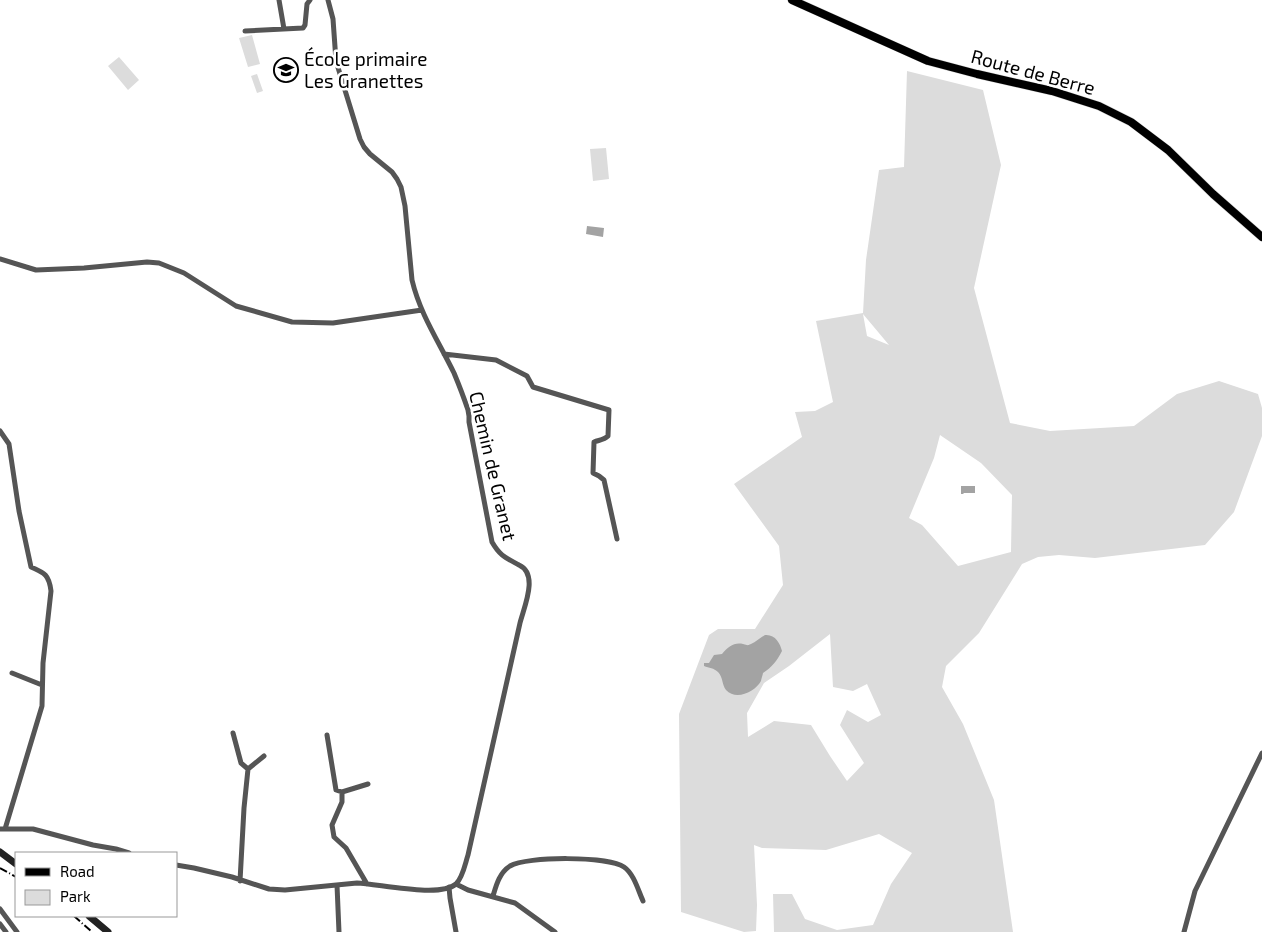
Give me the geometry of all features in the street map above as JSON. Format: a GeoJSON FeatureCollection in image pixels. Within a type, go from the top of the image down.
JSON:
{"type":"FeatureCollection","features":[{"type":"Feature","properties":{"kind":"main road","name":"Route de Berre"},"geometry":{"type":"LineString","coordinates":[[792,0],[928,61],[1052,91],[1099,106],[1131,122],[1168,150],[1213,194],[1262,237]]}},
{"type":"Feature","properties":{"kind":"street"},"geometry":{"type":"LineString","coordinates":[[279,0],[284,29]]}},
{"type":"Feature","properties":{"kind":"street"},"geometry":{"type":"LineString","coordinates":[[245,31],[300,28],[304,26],[307,4],[310,0]]}},
{"type":"Feature","properties":{"kind":"street","name":"Chemin de Granet"},"geometry":{"type":"LineString","coordinates":[[328,0],[333,19],[336,61],[360,139],[370,154],[392,172],[401,187],[405,206],[412,280],[422,310],[454,373],[468,410],[492,542],[497,551],[503,556],[524,567],[530,578],[530,586],[468,855],[456,884]]}},
{"type":"Feature","properties":{"kind":"street"},"geometry":{"type":"LineString","coordinates":[[0,259],[36,270],[147,262],[159,263],[184,273],[236,306],[292,322],[333,323],[422,310]]}},
{"type":"Feature","properties":{"kind":"street"},"geometry":{"type":"LineString","coordinates":[[444,354],[496,360],[527,376],[533,387],[609,410],[608,436],[605,439],[594,442],[593,473],[604,480],[617,538]]}},
{"type":"Feature","properties":{"kind":"street"},"geometry":{"type":"LineString","coordinates":[[0,432],[9,444],[19,510],[31,567],[43,572],[49,580],[51,591],[43,663],[42,706],[2,829],[33,829],[126,852]]}},
{"type":"Feature","properties":{"kind":"street"},"geometry":{"type":"LineString","coordinates":[[12,673],[42,685]]}},
{"type":"Feature","properties":{"kind":"street"},"geometry":{"type":"LineString","coordinates":[[233,732],[241,763],[248,769]]}},
{"type":"Feature","properties":{"kind":"street"},"geometry":{"type":"LineString","coordinates":[[327,735],[336,790],[342,792],[368,784]]}},
{"type":"Feature","properties":{"kind":"street"},"geometry":{"type":"LineString","coordinates":[[1184,932],[1195,891],[1262,753]]}},
{"type":"Feature","properties":{"kind":"street"},"geometry":{"type":"LineString","coordinates":[[240,881],[248,769],[264,756]]}},
{"type":"Feature","properties":{"kind":"street"},"geometry":{"type":"LineString","coordinates":[[342,792],[342,802],[332,825],[334,837],[346,848],[367,884]]}},
{"type":"Feature","properties":{"kind":"street"},"geometry":{"type":"LineString","coordinates":[[0,852],[15,863]]}},
{"type":"Feature","properties":{"kind":"street"},"geometry":{"type":"LineString","coordinates":[[0,858],[15,867]]}},
{"type":"Feature","properties":{"kind":"street"},"geometry":{"type":"LineString","coordinates":[[493,896],[502,873],[510,866],[536,859],[558,858],[612,862],[622,866],[629,871],[643,901]]}},
{"type":"Feature","properties":{"kind":"street"},"geometry":{"type":"LineString","coordinates":[[178,865],[269,889],[284,890],[367,884],[428,890],[444,889],[456,884],[468,890],[515,903],[556,932]]}},
{"type":"Feature","properties":{"kind":"street"},"geometry":{"type":"LineString","coordinates":[[337,885],[339,932]]}},
{"type":"Feature","properties":{"kind":"street"},"geometry":{"type":"LineString","coordinates":[[450,887],[456,932]]}},
{"type":"Feature","properties":{"kind":"street"},"geometry":{"type":"LineString","coordinates":[[0,909],[17,932]]}},
{"type":"Feature","properties":{"kind":"street"},"geometry":{"type":"LineString","coordinates":[[90,917],[108,932]]}},
{"type":"Feature","properties":{"kind":"street"},"geometry":{"type":"LineString","coordinates":[[0,924],[6,932]]}},
{"type":"Feature","properties":{"kind":"green space"},"geometry":{"type":"Polygon","coordinates":[[[252,35],[260,64],[248,67],[239,38],[252,35]]]}},
{"type":"Feature","properties":{"kind":"green space"},"geometry":{"type":"Polygon","coordinates":[[[119,57],[139,80],[128,90],[108,66],[119,57]]]}},
{"type":"Feature","properties":{"kind":"green space"},"geometry":{"type":"Polygon","coordinates":[[[907,71],[983,90],[1001,165],[974,288],[1010,423],[1050,431],[1134,426],[1177,394],[1219,381],[1258,394],[1262,408],[1262,436],[1234,512],[1205,545],[1095,558],[1059,555],[1038,557],[1022,564],[979,633],[946,666],[942,687],[963,724],[994,800],[1013,932],[774,932],[773,894],[792,894],[805,919],[837,930],[873,925],[891,884],[912,853],[879,834],[826,850],[762,848],[754,845],[757,905],[756,931],[744,932],[681,912],[679,714],[709,635],[718,629],[755,629],[783,585],[779,546],[734,484],[802,437],[795,412],[815,411],[833,402],[816,321],[863,313],[866,260],[879,170],[904,167],[907,71]],[[863,314],[867,336],[889,345],[863,314]],[[940,435],[934,458],[909,518],[922,525],[958,566],[1011,552],[1012,495],[981,463],[940,435]],[[830,634],[764,683],[747,713],[748,737],[774,721],[811,725],[847,781],[864,763],[840,725],[847,710],[868,722],[881,715],[867,684],[853,691],[833,687],[830,634]]]}},
{"type":"Feature","properties":{"kind":"green space"},"geometry":{"type":"Polygon","coordinates":[[[257,74],[263,91],[257,93],[251,76],[257,74]]]}},
{"type":"Feature","properties":{"kind":"green space"},"geometry":{"type":"Polygon","coordinates":[[[606,148],[609,179],[593,181],[590,149],[606,148]]]}},
{"type":"Feature","properties":{"kind":"shaded area"},"geometry":{"type":"Polygon","coordinates":[[[587,226],[604,228],[603,237],[586,234],[587,226]]]}},
{"type":"Feature","properties":{"kind":"shaded area"},"geometry":{"type":"Polygon","coordinates":[[[961,486],[975,486],[975,493],[961,494],[961,486]]]}},
{"type":"Feature","properties":{"kind":"shaded area"},"geometry":{"type":"Polygon","coordinates":[[[765,635],[772,636],[780,645],[782,651],[774,664],[763,673],[758,685],[750,692],[740,695],[730,693],[726,690],[718,672],[704,666],[704,663],[709,663],[714,655],[722,654],[731,646],[737,644],[748,645],[765,635]]]}},
{"type":"Feature","properties":{"kind":"railway"},"geometry":{"type":"LineString","coordinates":[[0,868],[15,876]]}},
{"type":"Feature","properties":{"kind":"railway"},"geometry":{"type":"LineString","coordinates":[[75,917],[92,932]]}},
{"type":"Feature","properties":{"kind":"place","name":"École primaire Les Granettes"},"geometry":{"type":"Point","coordinates":[286,70]}}]}
